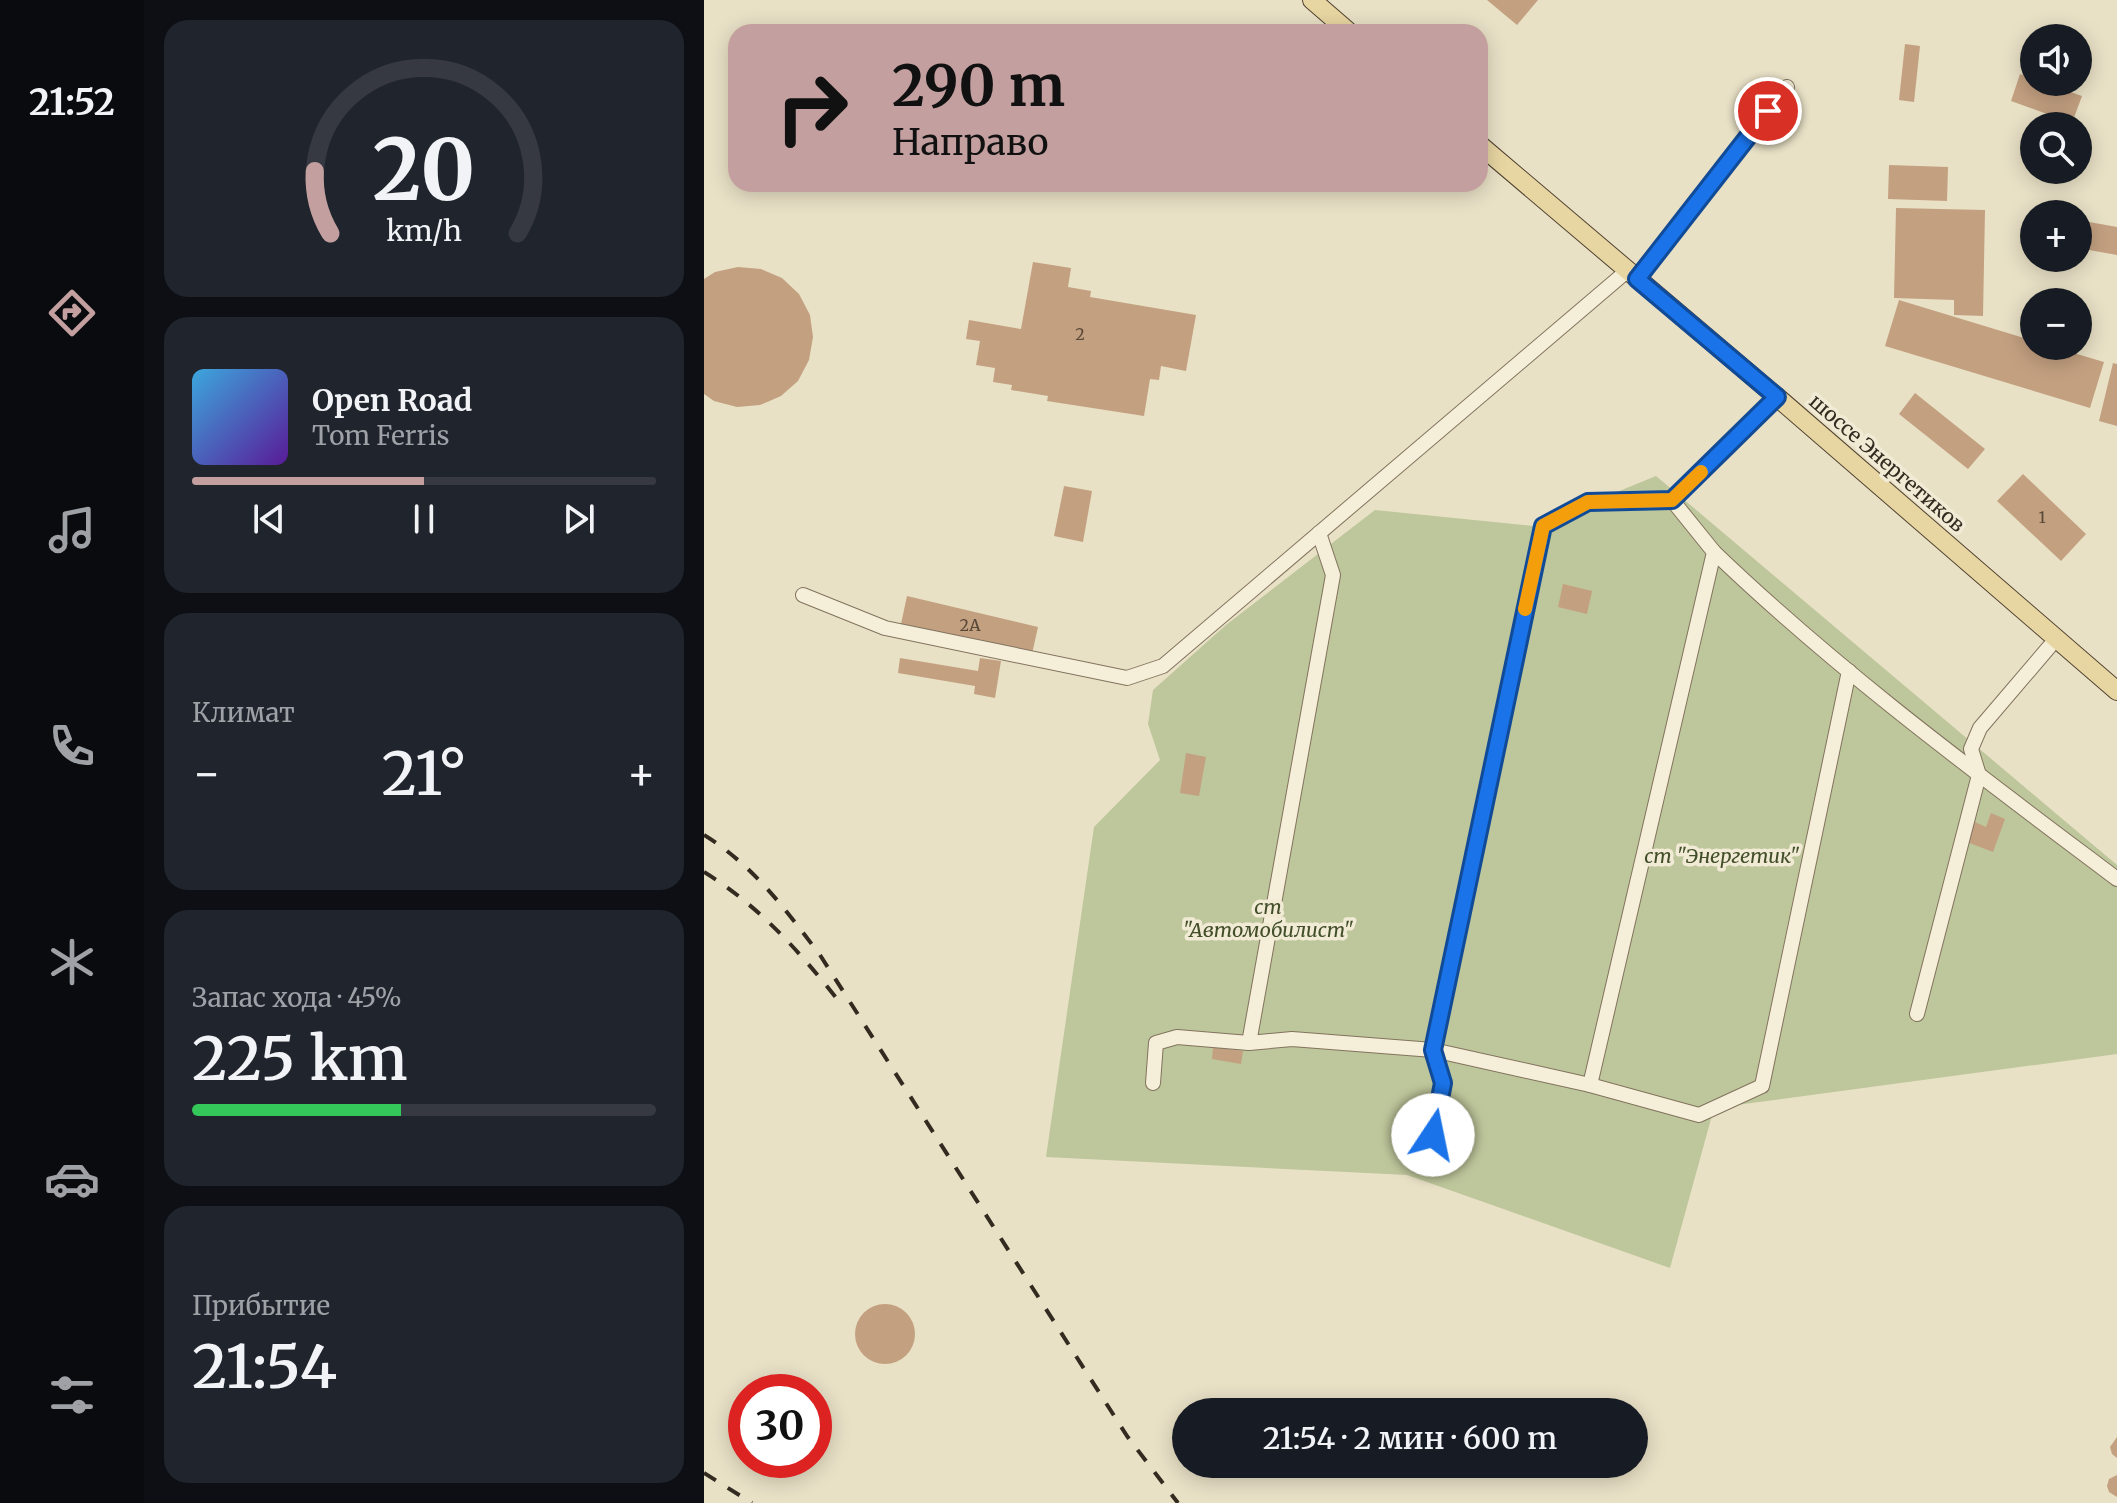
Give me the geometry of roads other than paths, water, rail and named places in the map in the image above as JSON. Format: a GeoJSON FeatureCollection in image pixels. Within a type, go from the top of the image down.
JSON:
{"type":"FeatureCollection","features":[{"type":"Feature","properties":{"kind":"main road"},"geometry":{"type":"LineString","coordinates":[[1312,0],[1340,24]]}},
{"type":"Feature","properties":{"kind":"main road","name":"шоссе Энергетиков"},"geometry":{"type":"LineString","coordinates":[[1488,152],[2117,691]]}},
{"type":"Feature","properties":{"kind":"street"},"geometry":{"type":"LineString","coordinates":[[803,595],[885,628],[1127,678],[1163,666],[1632,275],[1787,87]]}},
{"type":"Feature","properties":{"kind":"street"},"geometry":{"type":"LineString","coordinates":[[1433,1135],[1443,1083],[1433,1050],[1543,526],[1588,502],[1672,500],[1777,397]]}},
{"type":"Feature","properties":{"kind":"street"},"geometry":{"type":"LineString","coordinates":[[1672,500],[1714,552],[1780,616],[1979,775],[2117,879]]}},
{"type":"Feature","properties":{"kind":"street"},"geometry":{"type":"LineString","coordinates":[[1249,1043],[1333,575],[1319,533]]}},
{"type":"Feature","properties":{"kind":"street"},"geometry":{"type":"LineString","coordinates":[[1590,1085],[1714,552]]}},
{"type":"Feature","properties":{"kind":"street"},"geometry":{"type":"LineString","coordinates":[[1917,1014],[1979,775],[1971,749],[1980,728],[2056,639]]}},
{"type":"Feature","properties":{"kind":"street"},"geometry":{"type":"LineString","coordinates":[[1153,1083],[1156,1043],[1177,1037],[1249,1043],[1292,1039],[1433,1050],[1590,1085],[1699,1115],[1762,1086],[1849,671]]}},
{"type":"Feature","properties":{"kind":"railway"},"geometry":{"type":"LineString","coordinates":[[704,835],[753,874],[820,955],[1127,1436],[1178,1503]]}},
{"type":"Feature","properties":{"kind":"railway"},"geometry":{"type":"LineString","coordinates":[[704,872],[742,899],[777,930],[838,1000]]}},
{"type":"Feature","properties":{"kind":"railway"},"geometry":{"type":"LineString","coordinates":[[704,1473],[752,1503]]}},
{"type":"Feature","properties":{"kind":"park label","name":"ст \"Энергетик\""},"geometry":{"type":"Point","coordinates":[1722,856]}},
{"type":"Feature","properties":{"kind":"park label","name":"ст \"Автомобилист\""},"geometry":{"type":"Point","coordinates":[1268,918]}}]}
